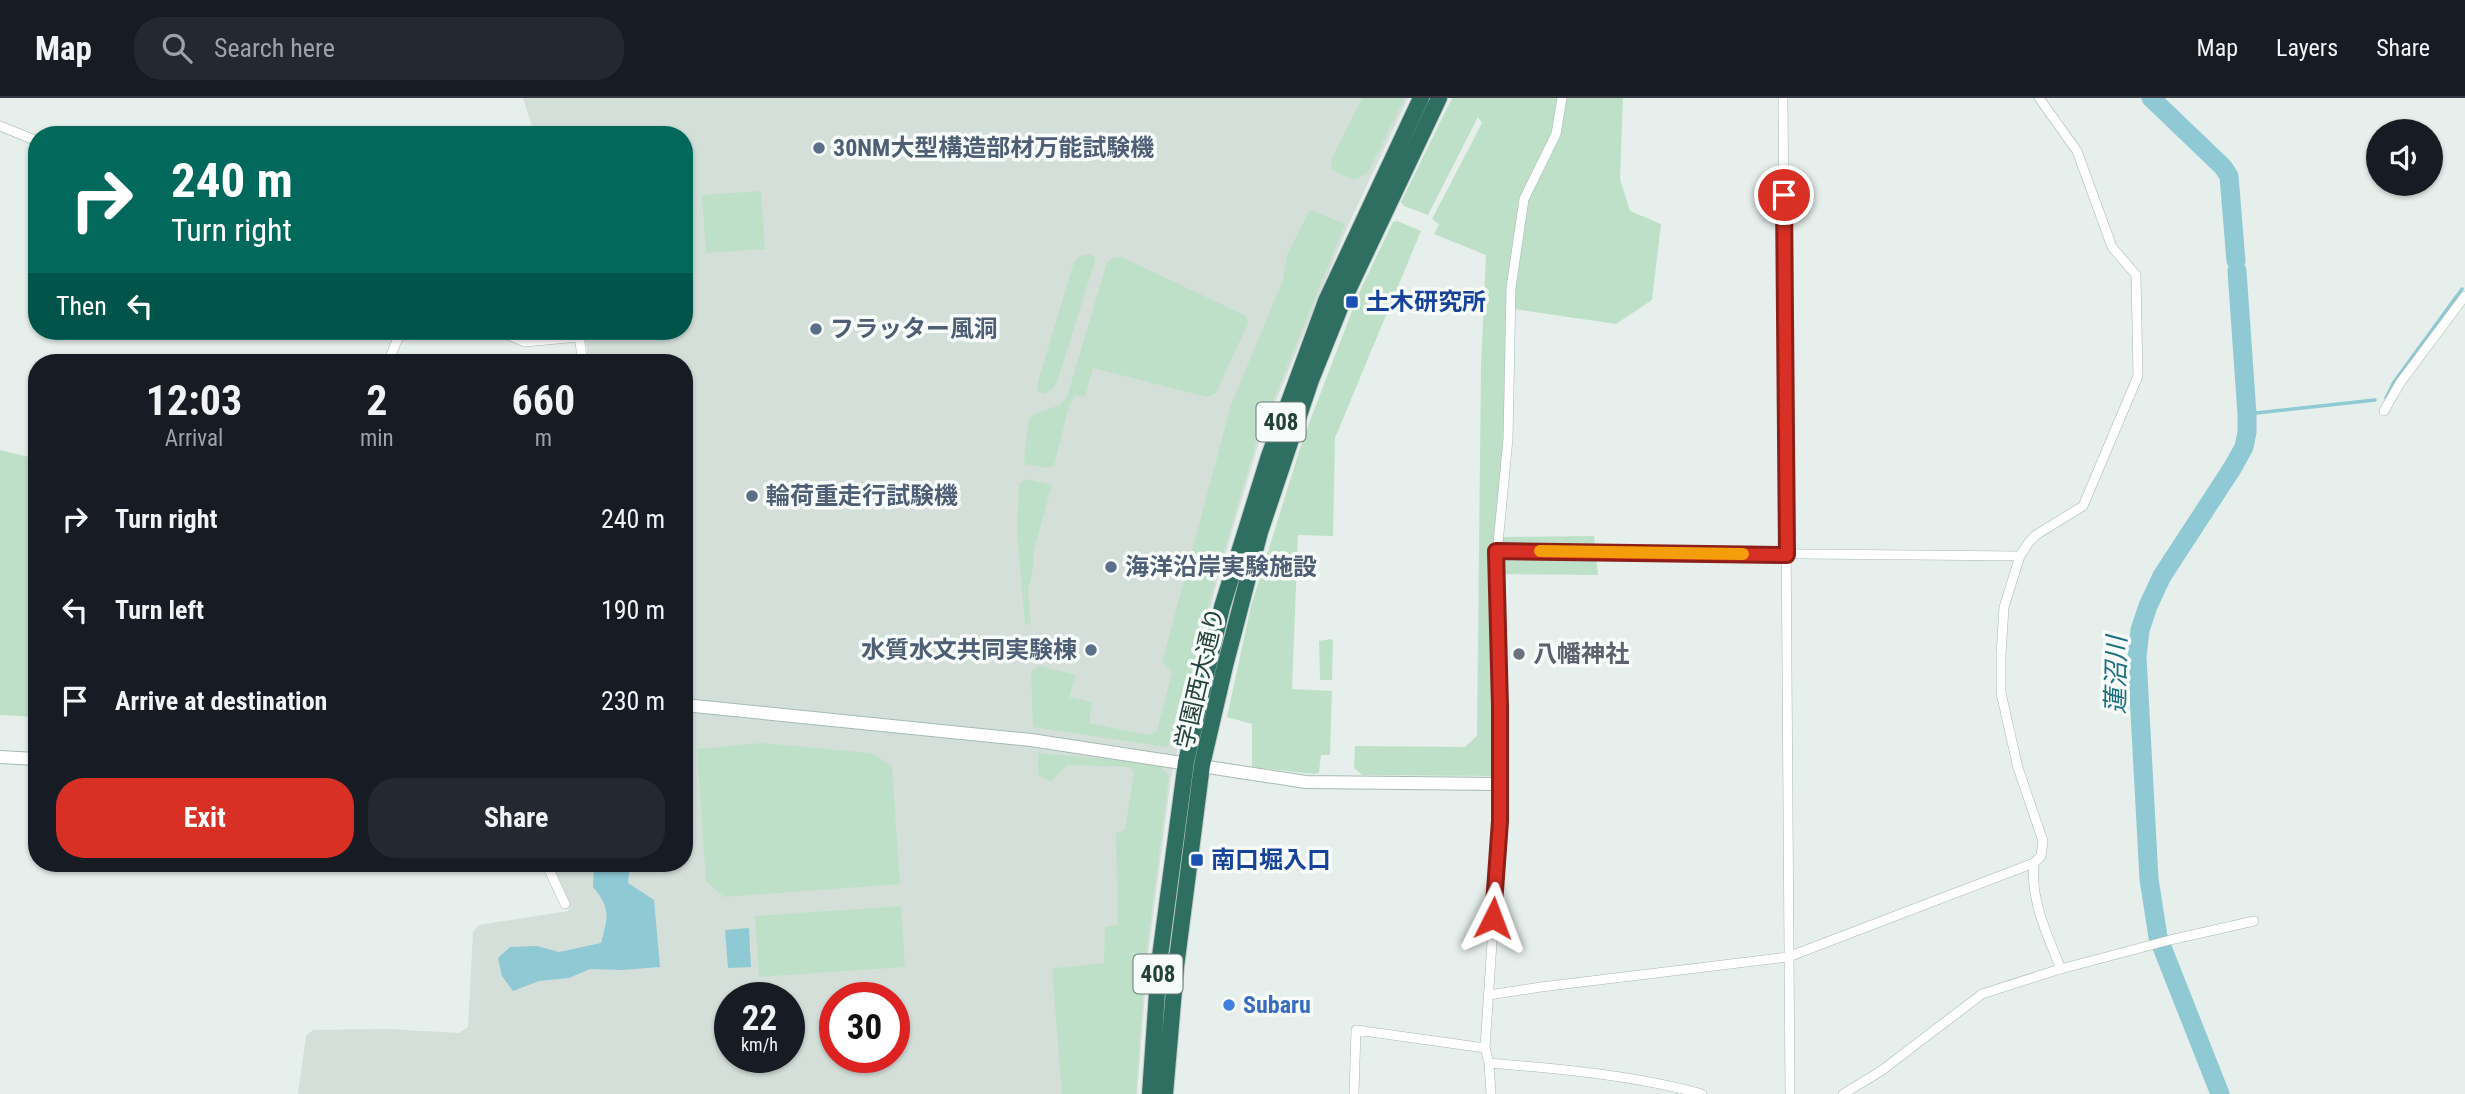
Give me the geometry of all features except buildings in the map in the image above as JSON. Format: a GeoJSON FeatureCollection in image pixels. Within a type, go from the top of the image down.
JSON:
{"type":"FeatureCollection","features":[{"type":"Feature","properties":{"kind":"highway","name":"学園西大通り"},"geometry":{"type":"LineString","coordinates":[[1165,1094],[1158,1075],[1159,964],[1186,762],[1222,607],[1257,492],[1326,301],[1421,98]]}},
{"type":"Feature","properties":{"kind":"highway","name":"学園西大通り"},"geometry":{"type":"LineString","coordinates":[[1150,1094],[1158,1075],[1176,967],[1202,765],[1224,666],[1256,545],[1299,415],[1342,303],[1439,98]]}},
{"type":"Feature","properties":{"kind":"street"},"geometry":{"type":"LineString","coordinates":[[1491,1094],[1485,1048],[1500,821],[1496,551],[1508,439],[1511,288],[1522,214],[1530,187],[1556,134],[1562,98]]}},
{"type":"Feature","properties":{"kind":"street"},"geometry":{"type":"LineString","coordinates":[[1783,98],[1790,1094]]}},
{"type":"Feature","properties":{"kind":"street"},"geometry":{"type":"LineString","coordinates":[[1489,995],[1541,986],[1788,957],[2034,863],[2041,856],[2043,841],[2018,768],[2001,693],[2004,607],[2020,556],[2036,535],[2083,506],[2138,376],[2136,275],[2112,247],[2077,151],[2039,98]]}},
{"type":"Feature","properties":{"kind":"street"},"geometry":{"type":"LineString","coordinates":[[0,126],[28,137]]}},
{"type":"Feature","properties":{"kind":"street"},"geometry":{"type":"LineString","coordinates":[[2384,411],[2400,383],[2465,296]]}},
{"type":"Feature","properties":{"kind":"street"},"geometry":{"type":"LineString","coordinates":[[520,340],[547,340]]}},
{"type":"Feature","properties":{"kind":"street"},"geometry":{"type":"LineString","coordinates":[[1496,551],[2020,556]]}},
{"type":"Feature","properties":{"kind":"street"},"geometry":{"type":"LineString","coordinates":[[693,706],[1031,740],[1306,782],[1500,784]]}},
{"type":"Feature","properties":{"kind":"street"},"geometry":{"type":"LineString","coordinates":[[0,757],[28,759]]}},
{"type":"Feature","properties":{"kind":"street"},"geometry":{"type":"LineString","coordinates":[[2034,863],[2032,882],[2045,929],[2061,969]]}},
{"type":"Feature","properties":{"kind":"street"},"geometry":{"type":"LineString","coordinates":[[550,872],[565,904]]}},
{"type":"Feature","properties":{"kind":"street"},"geometry":{"type":"LineString","coordinates":[[1843,1094],[1881,1071],[1982,994],[2061,969],[2254,920]]}},
{"type":"Feature","properties":{"kind":"street"},"geometry":{"type":"LineString","coordinates":[[1354,1094],[1356,1030],[1485,1048]]}},
{"type":"Feature","properties":{"kind":"street"},"geometry":{"type":"LineString","coordinates":[[1489,1063],[1628,1078],[1702,1094]]}},
{"type":"Feature","properties":{"kind":"shaded area"},"geometry":{"type":"Polygon","coordinates":[[[523,98],[1408,98],[1349,223],[1258,445],[1215,589],[1171,778],[1148,955],[1137,1094],[298,1094],[306,1036],[313,1030],[387,1029],[459,1033],[468,1027],[473,932],[479,925],[568,911],[570,907],[555,872],[693,872],[693,354],[588,354],[585,340],[693,340],[693,126],[532,126],[523,98]]]}},
{"type":"Feature","properties":{"kind":"green space"},"geometry":{"type":"Polygon","coordinates":[[[1362,98],[1405,98],[1367,174],[1354,180],[1332,170],[1331,160],[1362,98]]]}},
{"type":"Feature","properties":{"kind":"green space"},"geometry":{"type":"Polygon","coordinates":[[[1452,98],[1623,98],[1620,179],[1630,211],[1661,224],[1652,300],[1616,324],[1514,309],[1495,537],[1594,536],[1598,575],[1494,574],[1494,776],[1362,775],[1354,768],[1355,746],[1465,747],[1477,736],[1481,366],[1486,255],[1434,234],[1439,224],[1432,219],[1482,123],[1478,117],[1428,215],[1404,206],[1401,202],[1452,98]]]}},
{"type":"Feature","properties":{"kind":"green space"},"geometry":{"type":"Polygon","coordinates":[[[761,191],[765,249],[706,253],[702,195],[761,191]]]}},
{"type":"Feature","properties":{"kind":"green space"},"geometry":{"type":"Polygon","coordinates":[[[1310,210],[1345,224],[1256,443],[1213,588],[1179,736],[1166,747],[1033,727],[1031,672],[1039,666],[1076,675],[1069,697],[1092,702],[1089,723],[1148,735],[1157,731],[1172,672],[1162,663],[1231,405],[1283,280],[1287,255],[1310,210]]]}},
{"type":"Feature","properties":{"kind":"green space"},"geometry":{"type":"Polygon","coordinates":[[[1397,221],[1421,231],[1335,438],[1333,536],[1298,535],[1292,689],[1332,691],[1330,755],[1321,755],[1319,773],[1313,774],[1252,767],[1252,724],[1227,717],[1251,606],[1303,439],[1359,293],[1393,222],[1397,221]]]}},
{"type":"Feature","properties":{"kind":"green space"},"geometry":{"type":"Polygon","coordinates":[[[1080,256],[1094,256],[1095,261],[1057,382],[1052,390],[1045,394],[1038,391],[1037,385],[1074,262],[1080,256]]]}},
{"type":"Feature","properties":{"kind":"green space"},"geometry":{"type":"Polygon","coordinates":[[[1122,257],[1246,316],[1248,323],[1216,393],[1207,397],[1093,368],[1085,397],[1075,395],[1069,406],[1054,465],[1048,468],[1025,464],[1029,419],[1032,415],[1060,405],[1067,397],[1107,262],[1122,257]]]}},
{"type":"Feature","properties":{"kind":"green space"},"geometry":{"type":"Polygon","coordinates":[[[0,450],[28,457],[28,717],[0,715],[0,450]]]}},
{"type":"Feature","properties":{"kind":"green space"},"geometry":{"type":"Polygon","coordinates":[[[1026,479],[1052,485],[1033,553],[1034,564],[1028,590],[1031,624],[1025,625],[1017,530],[1019,484],[1026,479]]]}},
{"type":"Feature","properties":{"kind":"green space"},"geometry":{"type":"Polygon","coordinates":[[[1331,639],[1332,680],[1320,680],[1319,641],[1331,639]]]}},
{"type":"Feature","properties":{"kind":"green space"},"geometry":{"type":"Polygon","coordinates":[[[762,743],[871,753],[892,766],[900,884],[724,897],[706,881],[697,749],[762,743]]]}},
{"type":"Feature","properties":{"kind":"green space"},"geometry":{"type":"Polygon","coordinates":[[[1038,753],[1159,764],[1169,777],[1146,954],[1136,1094],[1062,1094],[1052,970],[1104,963],[1105,927],[1118,925],[1116,833],[1125,830],[1134,772],[1130,767],[1068,765],[1051,781],[1038,775],[1038,753]]]}},
{"type":"Feature","properties":{"kind":"green space"},"geometry":{"type":"Polygon","coordinates":[[[901,906],[905,967],[759,977],[755,916],[901,906]]]}},
{"type":"Feature","properties":{"kind":"water"},"geometry":{"type":"Polygon","coordinates":[[[594,872],[629,872],[628,883],[654,900],[660,967],[590,969],[569,978],[539,981],[513,991],[502,976],[498,958],[510,947],[537,946],[559,952],[601,943],[606,913],[603,901],[593,887],[594,872]]]}},
{"type":"Feature","properties":{"kind":"water"},"geometry":{"type":"Polygon","coordinates":[[[749,928],[751,967],[728,968],[725,930],[749,928]]]}},
{"type":"Feature","properties":{"kind":"waterway","name":"蓮沼川"},"geometry":{"type":"LineString","coordinates":[[2151,98],[2223,167],[2229,176],[2236,261]]}},
{"type":"Feature","properties":{"kind":"waterway","name":"蓮沼川"},"geometry":{"type":"LineString","coordinates":[[2220,1094],[2158,937],[2149,879],[2137,657],[2140,630],[2162,576],[2244,447],[2247,414],[2237,271]]}},
{"type":"Feature","properties":{"kind":"waterway"},"geometry":{"type":"LineString","coordinates":[[2386,398],[2394,382],[2462,289]]}},
{"type":"Feature","properties":{"kind":"waterway"},"geometry":{"type":"LineString","coordinates":[[2247,414],[2375,400]]}},
{"type":"Feature","properties":{"kind":"slow traffic"},"geometry":{"type":"LineString","coordinates":[[1540,551],[1743,554]]}},
{"type":"Feature","properties":{"kind":"place","name":"30NM大型構造部材万能試験機"},"geometry":{"type":"Point","coordinates":[819,148]}},
{"type":"Feature","properties":{"kind":"place","name":"土木研究所"},"geometry":{"type":"Point","coordinates":[1352,302]}},
{"type":"Feature","properties":{"kind":"place","name":"フラッター風洞"},"geometry":{"type":"Point","coordinates":[816,329]}},
{"type":"Feature","properties":{"kind":"place","name":"輪荷重走行試験機"},"geometry":{"type":"Point","coordinates":[752,496]}},
{"type":"Feature","properties":{"kind":"place","name":"海洋沿岸実験施設"},"geometry":{"type":"Point","coordinates":[1111,567]}},
{"type":"Feature","properties":{"kind":"place","name":"水質水文共同実験棟"},"geometry":{"type":"Point","coordinates":[1091,650]}},
{"type":"Feature","properties":{"kind":"place","name":"八幡神社"},"geometry":{"type":"Point","coordinates":[1519,654]}},
{"type":"Feature","properties":{"kind":"place","name":"南口堀入口"},"geometry":{"type":"Point","coordinates":[1197,860]}},
{"type":"Feature","properties":{"kind":"place","name":"Subaru"},"geometry":{"type":"Point","coordinates":[1229,1005]}},
{"type":"Feature","properties":{"kind":"route"},"geometry":{"type":"LineString","coordinates":[[1493,918],[1500,821],[1496,551],[1787,555],[1784,195]]}}]}
